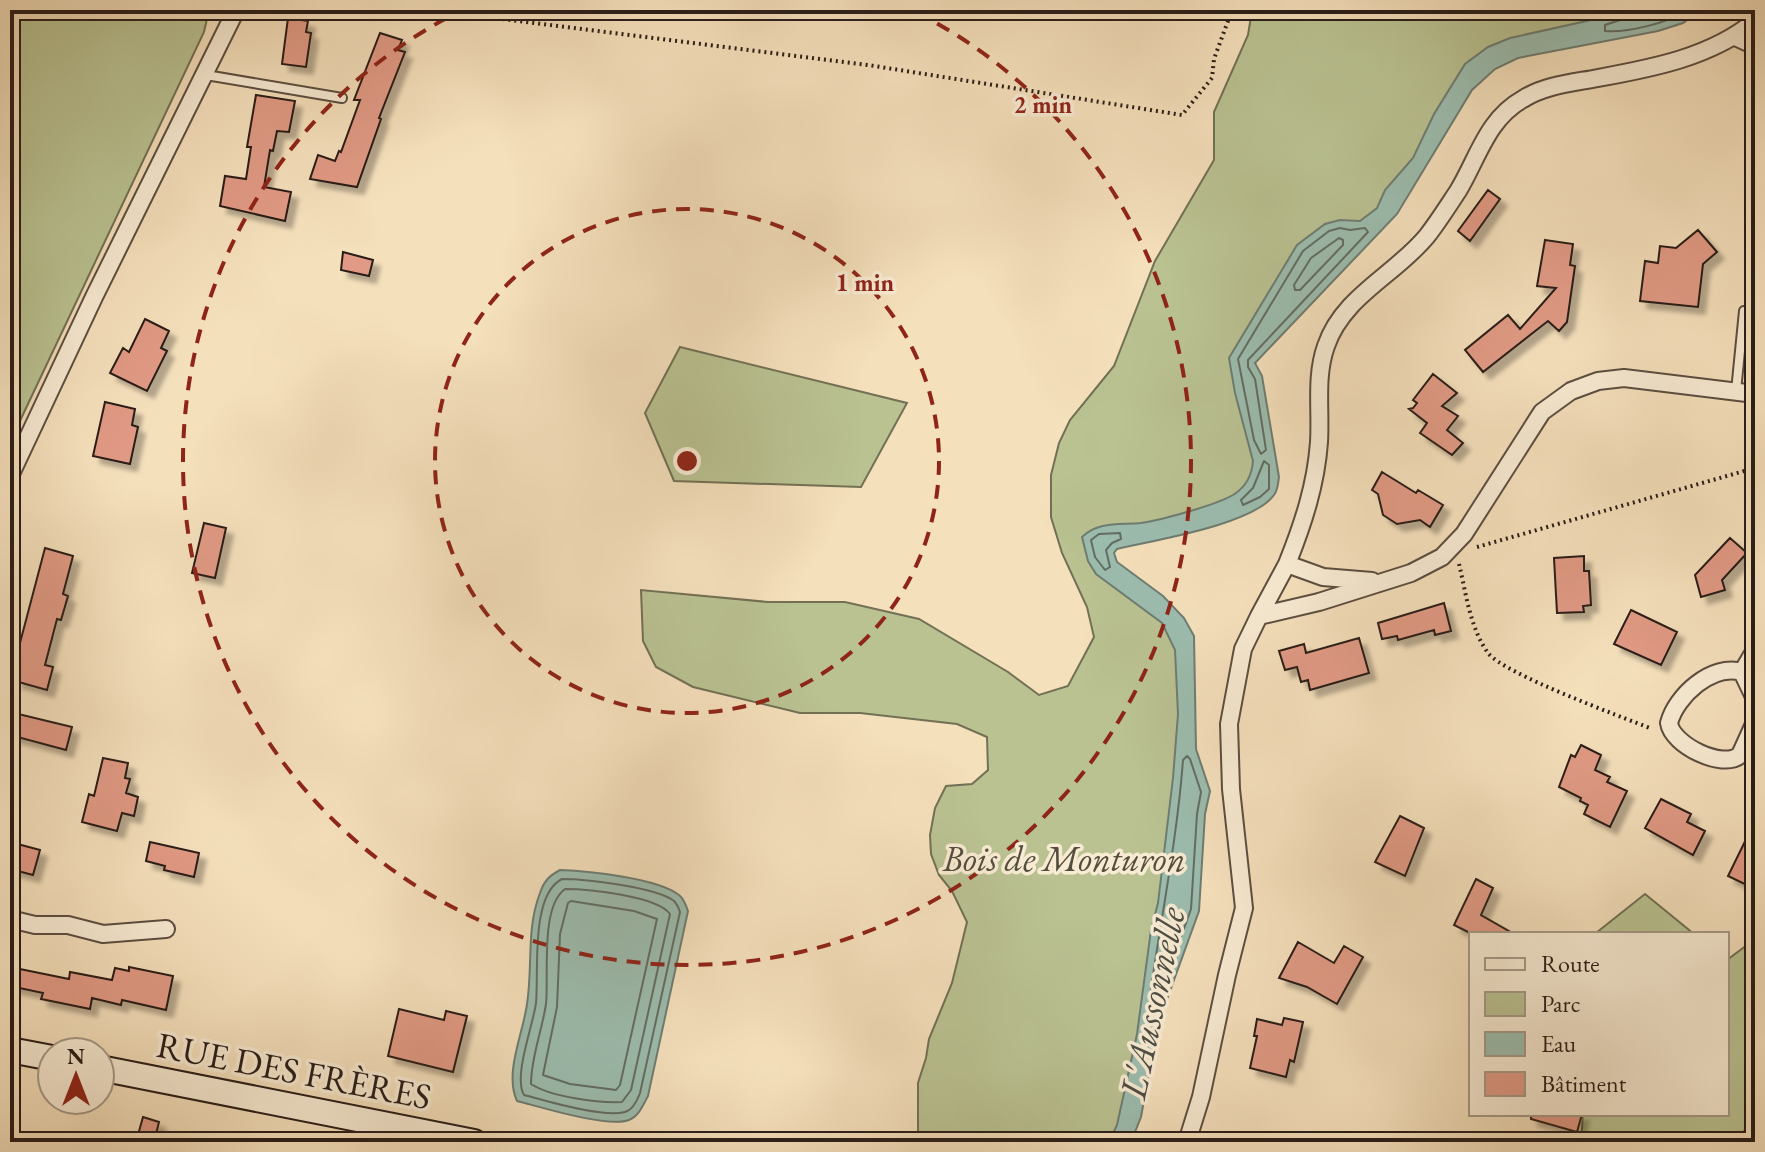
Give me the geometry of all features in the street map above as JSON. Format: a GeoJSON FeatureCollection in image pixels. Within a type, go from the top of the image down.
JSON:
{"type":"FeatureCollection","features":[{"type":"Feature","properties":{"kind":"main road"},"geometry":{"type":"LineString","coordinates":[[10,1050],[36,1055]]}},
{"type":"Feature","properties":{"kind":"main road","name":"RUE DES FRÈRES"},"geometry":{"type":"LineString","coordinates":[[116,1071],[412,1136],[474,1142]]}},
{"type":"Feature","properties":{"kind":"street"},"geometry":{"type":"LineString","coordinates":[[10,476],[101,283],[206,75],[232,13]]}},
{"type":"Feature","properties":{"kind":"street"},"geometry":{"type":"LineString","coordinates":[[1187,1142],[1201,1097],[1244,908],[1231,789],[1229,724],[1243,649],[1287,564],[1309,505],[1319,443],[1319,368],[1326,343],[1341,317],[1359,297],[1425,238],[1458,190],[1496,120],[1509,107],[1544,89],[1677,61],[1705,51],[1755,21]]}},
{"type":"Feature","properties":{"kind":"street"},"geometry":{"type":"LineString","coordinates":[[1733,36],[1755,46]]}},
{"type":"Feature","properties":{"kind":"street"},"geometry":{"type":"LineString","coordinates":[[1259,616],[1319,602],[1427,566],[1454,546],[1542,412],[1571,391],[1598,381],[1624,378],[1755,394]]}},
{"type":"Feature","properties":{"kind":"street"},"geometry":{"type":"LineString","coordinates":[[1287,564],[1323,577],[1381,582]]}},
{"type":"Feature","properties":{"kind":"street"},"geometry":{"type":"LineString","coordinates":[[1742,672],[1755,650]]}},
{"type":"Feature","properties":{"kind":"street"},"geometry":{"type":"LineString","coordinates":[[1755,699],[1742,672],[1734,669],[1716,671],[1700,683],[1669,720],[1670,730],[1681,741],[1726,762],[1740,755],[1755,722]]}},
{"type":"Feature","properties":{"kind":"street"},"geometry":{"type":"LineString","coordinates":[[10,919],[35,925],[68,925],[103,934],[166,929]]}},
{"type":"Feature","properties":{"kind":"lane"},"geometry":{"type":"LineString","coordinates":[[206,75],[342,98]]}},
{"type":"Feature","properties":{"kind":"lane"},"geometry":{"type":"LineString","coordinates":[[1736,391],[1744,311]]}},
{"type":"Feature","properties":{"kind":"path"},"geometry":{"type":"LineString","coordinates":[[431,10],[868,65],[1182,115],[1212,78],[1214,59],[1232,10]]}},
{"type":"Feature","properties":{"kind":"path"},"geometry":{"type":"LineString","coordinates":[[1670,730],[1652,729],[1512,671],[1490,656],[1476,633],[1454,546],[1483,547],[1755,468]]}},
{"type":"Feature","properties":{"kind":"green space"},"geometry":{"type":"Polygon","coordinates":[[[10,10],[209,10],[204,32],[10,442],[10,10]]]}},
{"type":"Feature","properties":{"kind":"green space","name":"Bois de Monturon"},"geometry":{"type":"Polygon","coordinates":[[[1252,10],[1657,10],[1491,56],[1387,206],[1245,373],[1270,492],[1093,542],[1189,634],[1183,860],[1116,1142],[921,1142],[918,1134],[918,1083],[929,1039],[952,983],[967,922],[952,891],[939,875],[931,854],[930,835],[935,808],[946,786],[972,784],[988,770],[987,737],[957,724],[860,713],[800,713],[693,687],[656,667],[643,641],[641,590],[768,602],[845,602],[919,619],[1008,672],[1039,695],[1068,686],[1094,637],[1087,607],[1062,553],[1051,517],[1051,475],[1059,443],[1070,420],[1114,366],[1155,261],[1214,160],[1214,112],[1248,35],[1252,10]]]}},
{"type":"Feature","properties":{"kind":"green space"},"geometry":{"type":"Polygon","coordinates":[[[680,347],[907,403],[861,487],[674,481],[645,413],[680,347]]]}},
{"type":"Feature","properties":{"kind":"green space"},"geometry":{"type":"Polygon","coordinates":[[[1645,894],[1692,932],[1597,932],[1645,894]]]}},
{"type":"Feature","properties":{"kind":"green space"},"geometry":{"type":"Polygon","coordinates":[[[1755,939],[1755,1116],[1736,1142],[1581,1142],[1583,1116],[1729,1116],[1729,958],[1755,939]]]}},
{"type":"Feature","properties":{"kind":"water","name":"L'Aussonnelle"},"geometry":{"type":"Polygon","coordinates":[[[1636,10],[1701,10],[1683,23],[1658,31],[1518,58],[1495,69],[1472,90],[1397,214],[1255,363],[1262,376],[1279,477],[1274,495],[1262,506],[1224,523],[1117,549],[1114,553],[1117,562],[1163,596],[1184,618],[1194,636],[1196,749],[1210,791],[1205,814],[1199,911],[1158,1024],[1141,1117],[1131,1142],[1109,1142],[1117,1125],[1137,1034],[1151,930],[1158,903],[1178,714],[1175,650],[1162,623],[1096,574],[1088,561],[1082,537],[1102,526],[1141,523],[1205,507],[1236,493],[1243,486],[1250,475],[1253,461],[1229,358],[1297,245],[1325,224],[1340,220],[1360,221],[1377,208],[1385,190],[1413,158],[1434,114],[1465,64],[1488,47],[1510,38],[1636,10]]]}},
{"type":"Feature","properties":{"kind":"water"},"geometry":{"type":"Polygon","coordinates":[[[560,870],[604,874],[655,884],[679,895],[688,911],[648,1096],[638,1113],[629,1120],[590,1119],[517,1101],[513,1066],[527,1004],[531,934],[536,907],[545,882],[560,870]]]}},
{"type":"Feature","properties":{"kind":"building"},"geometry":{"type":"Polygon","coordinates":[[[288,18],[308,21],[306,32],[311,33],[306,67],[282,64],[288,18]]]}},
{"type":"Feature","properties":{"kind":"building"},"geometry":{"type":"Polygon","coordinates":[[[380,33],[402,40],[398,50],[405,52],[357,187],[310,179],[318,155],[335,161],[341,152],[360,100],[354,100],[380,33]]]}},
{"type":"Feature","properties":{"kind":"building"},"geometry":{"type":"Polygon","coordinates":[[[256,95],[295,101],[289,132],[277,131],[273,151],[270,150],[264,187],[291,192],[285,221],[220,206],[225,176],[246,179],[251,147],[247,147],[256,95]]]}},
{"type":"Feature","properties":{"kind":"building"},"geometry":{"type":"Polygon","coordinates":[[[1488,190],[1500,199],[1470,241],[1458,231],[1488,190]]]}},
{"type":"Feature","properties":{"kind":"building"},"geometry":{"type":"Polygon","coordinates":[[[1698,230],[1717,252],[1703,264],[1698,307],[1640,301],[1645,261],[1658,263],[1660,246],[1676,248],[1698,230]]]}},
{"type":"Feature","properties":{"kind":"building"},"geometry":{"type":"Polygon","coordinates":[[[1545,240],[1573,244],[1570,265],[1575,266],[1567,322],[1559,331],[1548,321],[1483,372],[1465,350],[1508,315],[1520,329],[1556,288],[1537,286],[1545,240]]]}},
{"type":"Feature","properties":{"kind":"building"},"geometry":{"type":"Polygon","coordinates":[[[343,252],[373,260],[369,276],[341,270],[343,252]]]}},
{"type":"Feature","properties":{"kind":"building"},"geometry":{"type":"Polygon","coordinates":[[[145,319],[169,331],[161,348],[167,351],[147,391],[110,373],[123,348],[129,352],[145,319]]]}},
{"type":"Feature","properties":{"kind":"building"},"geometry":{"type":"Polygon","coordinates":[[[1433,374],[1457,393],[1442,406],[1458,416],[1447,430],[1463,443],[1452,455],[1420,433],[1427,423],[1409,409],[1417,403],[1413,400],[1433,374]]]}},
{"type":"Feature","properties":{"kind":"building"},"geometry":{"type":"Polygon","coordinates":[[[105,402],[135,409],[132,425],[138,427],[130,464],[93,456],[105,402]]]}},
{"type":"Feature","properties":{"kind":"building"},"geometry":{"type":"Polygon","coordinates":[[[1382,472],[1443,505],[1430,527],[1420,520],[1397,524],[1383,515],[1378,494],[1372,490],[1382,472]]]}},
{"type":"Feature","properties":{"kind":"building"},"geometry":{"type":"Polygon","coordinates":[[[204,523],[226,528],[215,578],[192,573],[204,523]]]}},
{"type":"Feature","properties":{"kind":"building"},"geometry":{"type":"Polygon","coordinates":[[[1730,538],[1747,553],[1722,580],[1725,590],[1701,597],[1695,575],[1730,538]]]}},
{"type":"Feature","properties":{"kind":"building"},"geometry":{"type":"Polygon","coordinates":[[[45,548],[73,556],[63,594],[68,596],[61,620],[57,619],[45,665],[53,667],[47,690],[15,681],[20,659],[16,658],[45,548]]]}},
{"type":"Feature","properties":{"kind":"building"},"geometry":{"type":"Polygon","coordinates":[[[1584,556],[1584,571],[1589,571],[1591,605],[1583,606],[1584,612],[1557,613],[1554,558],[1584,556]]]}},
{"type":"Feature","properties":{"kind":"building"},"geometry":{"type":"Polygon","coordinates":[[[1444,603],[1451,631],[1435,635],[1434,630],[1398,640],[1397,636],[1382,639],[1378,623],[1444,603]]]}},
{"type":"Feature","properties":{"kind":"building"},"geometry":{"type":"Polygon","coordinates":[[[1631,610],[1677,632],[1661,665],[1614,644],[1631,610]]]}},
{"type":"Feature","properties":{"kind":"building"},"geometry":{"type":"Polygon","coordinates":[[[1359,638],[1369,673],[1310,690],[1308,680],[1301,682],[1297,667],[1285,670],[1279,651],[1304,644],[1306,653],[1359,638]]]}},
{"type":"Feature","properties":{"kind":"building"},"geometry":{"type":"Polygon","coordinates":[[[10,712],[72,727],[66,750],[10,735],[10,712]]]}},
{"type":"Feature","properties":{"kind":"building"},"geometry":{"type":"Polygon","coordinates":[[[1581,745],[1601,755],[1595,770],[1610,777],[1607,782],[1627,791],[1610,827],[1584,814],[1588,805],[1559,787],[1571,755],[1575,757],[1581,745]]]}},
{"type":"Feature","properties":{"kind":"building"},"geometry":{"type":"Polygon","coordinates":[[[103,758],[128,763],[125,778],[130,779],[126,793],[138,797],[134,816],[122,813],[117,831],[82,822],[89,794],[94,796],[103,758]]]}},
{"type":"Feature","properties":{"kind":"building"},"geometry":{"type":"Polygon","coordinates":[[[1661,799],[1691,814],[1687,822],[1705,831],[1693,855],[1645,828],[1661,799]]]}},
{"type":"Feature","properties":{"kind":"building"},"geometry":{"type":"Polygon","coordinates":[[[1400,816],[1424,828],[1405,876],[1375,862],[1400,816]]]}},
{"type":"Feature","properties":{"kind":"building"},"geometry":{"type":"Polygon","coordinates":[[[1755,821],[1755,889],[1728,876],[1755,821]]]}},
{"type":"Feature","properties":{"kind":"building"},"geometry":{"type":"Polygon","coordinates":[[[10,842],[40,850],[33,875],[10,869],[10,842]]]}},
{"type":"Feature","properties":{"kind":"building"},"geometry":{"type":"Polygon","coordinates":[[[150,842],[199,853],[194,877],[164,870],[165,866],[146,861],[150,842]]]}},
{"type":"Feature","properties":{"kind":"building"},"geometry":{"type":"Polygon","coordinates":[[[1476,879],[1493,888],[1481,915],[1511,932],[1469,932],[1454,925],[1476,879]]]}},
{"type":"Feature","properties":{"kind":"building"},"geometry":{"type":"Polygon","coordinates":[[[1298,942],[1334,963],[1344,946],[1363,957],[1337,1004],[1307,987],[1279,978],[1298,942]]]}},
{"type":"Feature","properties":{"kind":"building"},"geometry":{"type":"Polygon","coordinates":[[[10,967],[69,979],[70,972],[112,980],[115,968],[129,971],[129,967],[173,976],[166,1010],[122,1000],[121,1005],[92,998],[90,1009],[41,999],[43,993],[10,986],[10,967]]]}},
{"type":"Feature","properties":{"kind":"building"},"geometry":{"type":"Polygon","coordinates":[[[399,1009],[444,1020],[446,1011],[467,1016],[453,1072],[388,1056],[399,1009]]]}},
{"type":"Feature","properties":{"kind":"building"},"geometry":{"type":"Polygon","coordinates":[[[1284,1018],[1303,1022],[1294,1062],[1290,1060],[1286,1077],[1250,1068],[1257,1036],[1254,1036],[1257,1019],[1282,1025],[1284,1018]]]}},
{"type":"Feature","properties":{"kind":"building"},"geometry":{"type":"Polygon","coordinates":[[[1531,1116],[1581,1116],[1577,1132],[1531,1119],[1531,1116]]]}},
{"type":"Feature","properties":{"kind":"building"},"geometry":{"type":"Polygon","coordinates":[[[143,1117],[159,1122],[154,1142],[136,1142],[143,1117]]]}}]}
